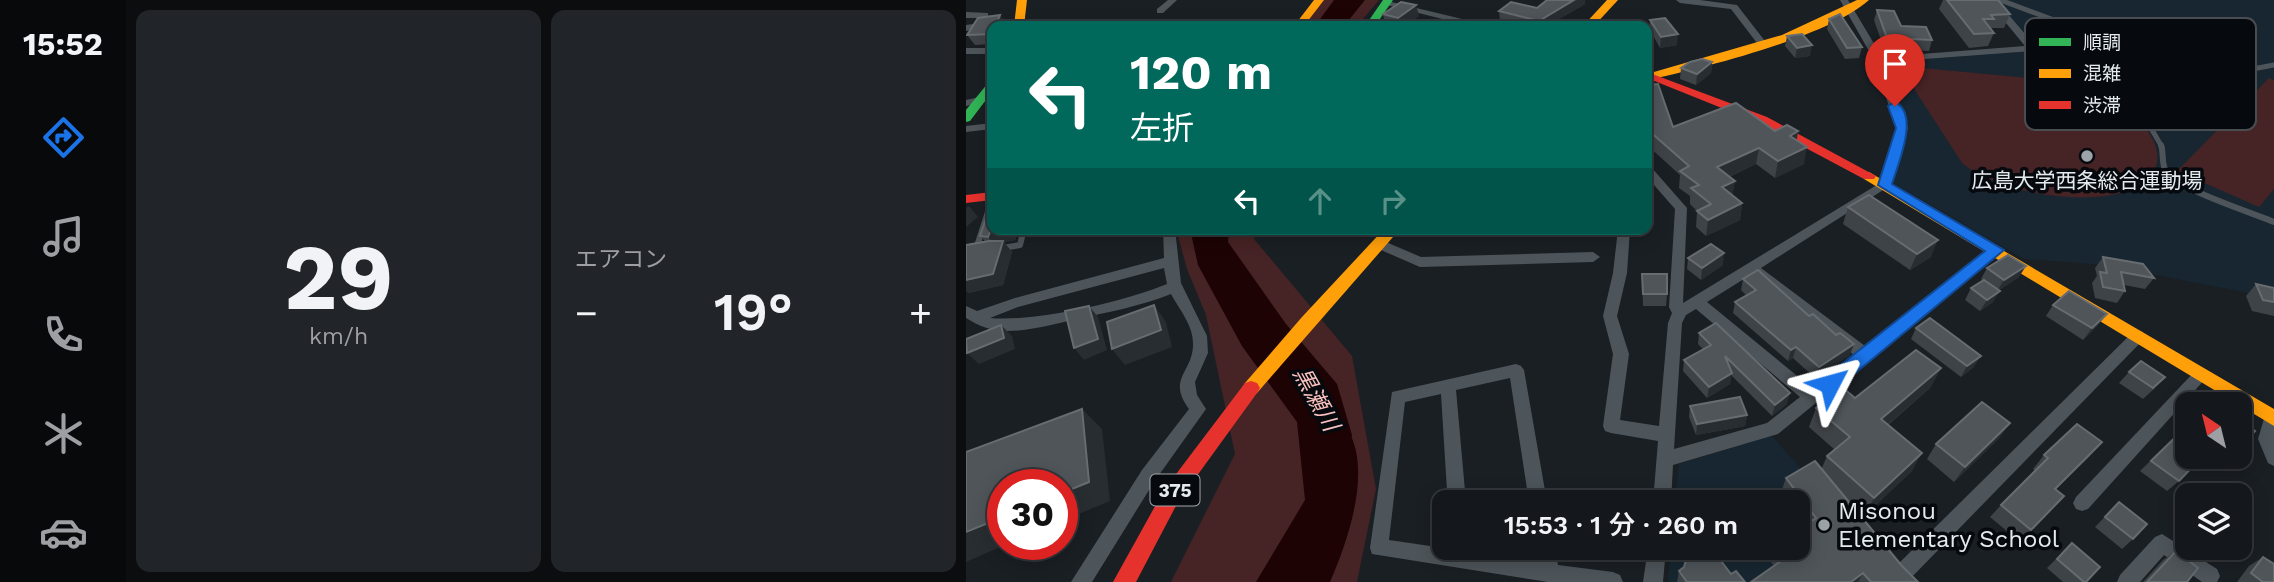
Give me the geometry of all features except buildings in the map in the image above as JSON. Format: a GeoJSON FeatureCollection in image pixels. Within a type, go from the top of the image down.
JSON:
{"type":"FeatureCollection","features":[{"type":"Feature","properties":{"kind":"main road"},"geometry":{"type":"LineString","coordinates":[[1020,21],[1022,0]]}},
{"type":"Feature","properties":{"kind":"main road"},"geometry":{"type":"LineString","coordinates":[[1303,21],[1319,0]]}},
{"type":"Feature","properties":{"kind":"main road"},"geometry":{"type":"LineString","coordinates":[[1592,21],[1613,0]]}},
{"type":"Feature","properties":{"kind":"main road"},"geometry":{"type":"LineString","coordinates":[[1373,21],[1387,1]]}},
{"type":"Feature","properties":{"kind":"main road"},"geometry":{"type":"LineString","coordinates":[[1652,74],[1763,45],[1839,16],[1852,2]]}},
{"type":"Feature","properties":{"kind":"main road"},"geometry":{"type":"LineString","coordinates":[[1652,77],[1763,120],[1885,185],[2273,418]]}},
{"type":"Feature","properties":{"kind":"main road"},"geometry":{"type":"LineString","coordinates":[[966,118],[973,101],[987,89]]}},
{"type":"Feature","properties":{"kind":"main road"},"geometry":{"type":"LineString","coordinates":[[966,199],[987,195]]}},
{"type":"Feature","properties":{"kind":"main road","name":"375"},"geometry":{"type":"LineString","coordinates":[[1124,582],[1177,486],[1236,405],[1310,315],[1387,235]]}},
{"type":"Feature","properties":{"kind":"street"},"geometry":{"type":"LineString","coordinates":[[1160,10],[1173,0]]}},
{"type":"Feature","properties":{"kind":"street"},"geometry":{"type":"LineString","coordinates":[[1680,0],[1734,7],[1763,45]]}},
{"type":"Feature","properties":{"kind":"street"},"geometry":{"type":"LineString","coordinates":[[1991,0],[2025,40]]}},
{"type":"Feature","properties":{"kind":"street"},"geometry":{"type":"LineString","coordinates":[[1387,1],[1461,21]]}},
{"type":"Feature","properties":{"kind":"street"},"geometry":{"type":"LineString","coordinates":[[1663,490],[1675,323],[1680,312],[1885,185],[1902,128],[1879,60],[1852,2]]}},
{"type":"Feature","properties":{"kind":"street"},"geometry":{"type":"LineString","coordinates":[[966,15],[985,15],[984,24],[966,28]]}},
{"type":"Feature","properties":{"kind":"street"},"geometry":{"type":"LineString","coordinates":[[1879,60],[2025,49]]}},
{"type":"Feature","properties":{"kind":"street"},"geometry":{"type":"LineString","coordinates":[[966,51],[987,51]]}},
{"type":"Feature","properties":{"kind":"street"},"geometry":{"type":"LineString","coordinates":[[966,129],[987,127]]}},
{"type":"Feature","properties":{"kind":"street"},"geometry":{"type":"LineString","coordinates":[[1652,179],[1681,208],[1676,307],[1680,312]]}},
{"type":"Feature","properties":{"kind":"street"},"geometry":{"type":"LineString","coordinates":[[1081,582],[1148,476],[1198,409],[1187,391],[1188,375],[1197,360],[1201,345],[1194,319],[1174,287],[1170,235]]}},
{"type":"Feature","properties":{"kind":"street"},"geometry":{"type":"LineString","coordinates":[[1623,235],[1620,273],[1610,316],[1620,354],[1611,426],[1668,435]]}},
{"type":"Feature","properties":{"kind":"street"},"geometry":{"type":"LineString","coordinates":[[1379,244],[1420,262],[1592,257]]}},
{"type":"Feature","properties":{"kind":"street"},"geometry":{"type":"LineString","coordinates":[[1667,459],[1772,429],[1996,250]]}},
{"type":"Feature","properties":{"kind":"street"},"geometry":{"type":"LineString","coordinates":[[971,314],[1172,261]]}},
{"type":"Feature","properties":{"kind":"street"},"geometry":{"type":"LineString","coordinates":[[1752,267],[1865,355]]}},
{"type":"Feature","properties":{"kind":"street"},"geometry":{"type":"LineString","coordinates":[[971,314],[987,323],[1007,325],[1042,321],[1144,299],[1174,287]]}},
{"type":"Feature","properties":{"kind":"street"},"geometry":{"type":"LineString","coordinates":[[1698,302],[1812,398]]}},
{"type":"Feature","properties":{"kind":"street"},"geometry":{"type":"LineString","coordinates":[[1899,577],[2138,336]]}},
{"type":"Feature","properties":{"kind":"street"},"geometry":{"type":"LineString","coordinates":[[1536,490],[1516,370],[1398,397],[1379,548],[1613,582]]}},
{"type":"Feature","properties":{"kind":"street"},"geometry":{"type":"LineString","coordinates":[[2082,503],[2201,374]]}},
{"type":"Feature","properties":{"kind":"street"},"geometry":{"type":"LineString","coordinates":[[1448,385],[1456,490]]}},
{"type":"Feature","properties":{"kind":"street"},"geometry":{"type":"LineString","coordinates":[[2273,418],[2266,439],[2274,458]]}},
{"type":"Feature","properties":{"kind":"street"},"geometry":{"type":"LineString","coordinates":[[1148,476],[1177,486]]}},
{"type":"Feature","properties":{"kind":"street"},"geometry":{"type":"LineString","coordinates":[[2127,582],[2162,543],[2210,576]]}},
{"type":"Feature","properties":{"kind":"street"},"geometry":{"type":"LineString","coordinates":[[1548,560],[1550,573]]}},
{"type":"Feature","properties":{"kind":"street"},"geometry":{"type":"LineString","coordinates":[[1653,582],[1656,560]]}},
{"type":"Feature","properties":{"kind":"lane"},"geometry":{"type":"LineString","coordinates":[[2000,0],[2048,18]]}},
{"type":"Feature","properties":{"kind":"lane"},"geometry":{"type":"LineString","coordinates":[[2256,68],[2274,65]]}},
{"type":"Feature","properties":{"kind":"lane"},"geometry":{"type":"LineString","coordinates":[[2152,130],[2163,148],[2163,168],[2169,175],[2188,187],[2274,222]]}},
{"type":"Feature","properties":{"kind":"lane"},"geometry":{"type":"LineString","coordinates":[[977,246],[987,215]]}},
{"type":"Feature","properties":{"kind":"lane"},"geometry":{"type":"LineString","coordinates":[[1003,248],[1020,245],[1022,235]]}},
{"type":"Feature","properties":{"kind":"shaded area"},"geometry":{"type":"Polygon","coordinates":[[[1318,0],[1379,0],[1361,21],[1302,21],[1318,0]]]}},
{"type":"Feature","properties":{"kind":"shaded area","name":"広島大学西条総合運動場"},"geometry":{"type":"Polygon","coordinates":[[[1996,0],[2274,0],[2274,298],[2106,265],[2024,259],[1892,182],[1908,130],[1885,63],[2025,50],[2025,130],[2256,130],[2256,18],[2025,18],[2025,36],[1996,0]]]}},
{"type":"Feature","properties":{"kind":"shaded area"},"geometry":{"type":"Polygon","coordinates":[[[1922,68],[2025,78],[2025,130],[2146,130],[2156,149],[2157,161],[2153,173],[2141,184],[2123,192],[2101,196],[2050,195],[1999,183],[1962,163],[1907,78],[1922,68]]]}},
{"type":"Feature","properties":{"kind":"shaded area"},"geometry":{"type":"Polygon","coordinates":[[[2269,78],[2274,80],[2274,189],[2259,207],[2177,171],[2218,130],[2256,130],[2256,91],[2269,78]]]}},
{"type":"Feature","properties":{"kind":"shaded area"},"geometry":{"type":"Polygon","coordinates":[[[1178,235],[1254,235],[1254,239],[1352,356],[1376,489],[1357,582],[1171,582],[1235,454],[1206,315],[1187,269],[1178,235]]]}},
{"type":"Feature","properties":{"kind":"shaded area","name":"Misonou Elementary School"},"geometry":{"type":"Polygon","coordinates":[[[1771,435],[1901,582],[1668,582],[1670,560],[1810,560],[1810,490],[1676,490],[1679,464],[1771,435]]]}},
{"type":"Feature","properties":{"kind":"water"},"geometry":{"type":"Polygon","coordinates":[[[1334,0],[1365,0],[1348,21],[1319,21],[1334,0]]]}},
{"type":"Feature","properties":{"kind":"water"},"geometry":{"type":"Polygon","coordinates":[[[1191,235],[1229,235],[1228,242],[1286,324],[1337,384],[1352,435],[1326,549],[1314,582],[1256,582],[1305,500],[1297,422],[1242,346],[1198,265],[1191,235]]]}},
{"type":"Feature","properties":{"kind":"waterway","name":"黒瀬川"},"geometry":{"type":"LineString","coordinates":[[1312,582],[1336,516],[1341,482],[1340,446]]}},
{"type":"Feature","properties":{"kind":"traffic: fast"},"geometry":{"type":"LineString","coordinates":[[1373,21],[1388,0]]}},
{"type":"Feature","properties":{"kind":"traffic: fast"},"geometry":{"type":"LineString","coordinates":[[966,118],[987,91]]}},
{"type":"Feature","properties":{"kind":"traffic: slow"},"geometry":{"type":"LineString","coordinates":[[1020,21],[1022,0]]}},
{"type":"Feature","properties":{"kind":"traffic: slow"},"geometry":{"type":"LineString","coordinates":[[1303,21],[1319,0]]}},
{"type":"Feature","properties":{"kind":"traffic: slow"},"geometry":{"type":"LineString","coordinates":[[1593,21],[1613,0]]}},
{"type":"Feature","properties":{"kind":"traffic: slow"},"geometry":{"type":"LineString","coordinates":[[1652,76],[1786,37],[1864,0]]}},
{"type":"Feature","properties":{"kind":"traffic: slow"},"geometry":{"type":"LineString","coordinates":[[1869,176],[2274,418]]}},
{"type":"Feature","properties":{"kind":"traffic: slow"},"geometry":{"type":"LineString","coordinates":[[1251,388],[1387,235]]}},
{"type":"Feature","properties":{"kind":"traffic: jam"},"geometry":{"type":"LineString","coordinates":[[1652,76],[1763,120],[1869,176]]}},
{"type":"Feature","properties":{"kind":"traffic: jam"},"geometry":{"type":"LineString","coordinates":[[966,199],[987,197]]}},
{"type":"Feature","properties":{"kind":"traffic: jam"},"geometry":{"type":"LineString","coordinates":[[1124,582],[1171,496],[1251,388]]}},
{"type":"Feature","properties":{"kind":"place","name":"広島大学西条総合運動場"},"geometry":{"type":"Point","coordinates":[2087,156]}},
{"type":"Feature","properties":{"kind":"place","name":"Misonou Elementary School"},"geometry":{"type":"Point","coordinates":[1824,525]}},
{"type":"Feature","properties":{"kind":"route"},"geometry":{"type":"LineString","coordinates":[[1830,384],[1996,250],[1885,185],[1902,128],[1895,106]]}}]}
